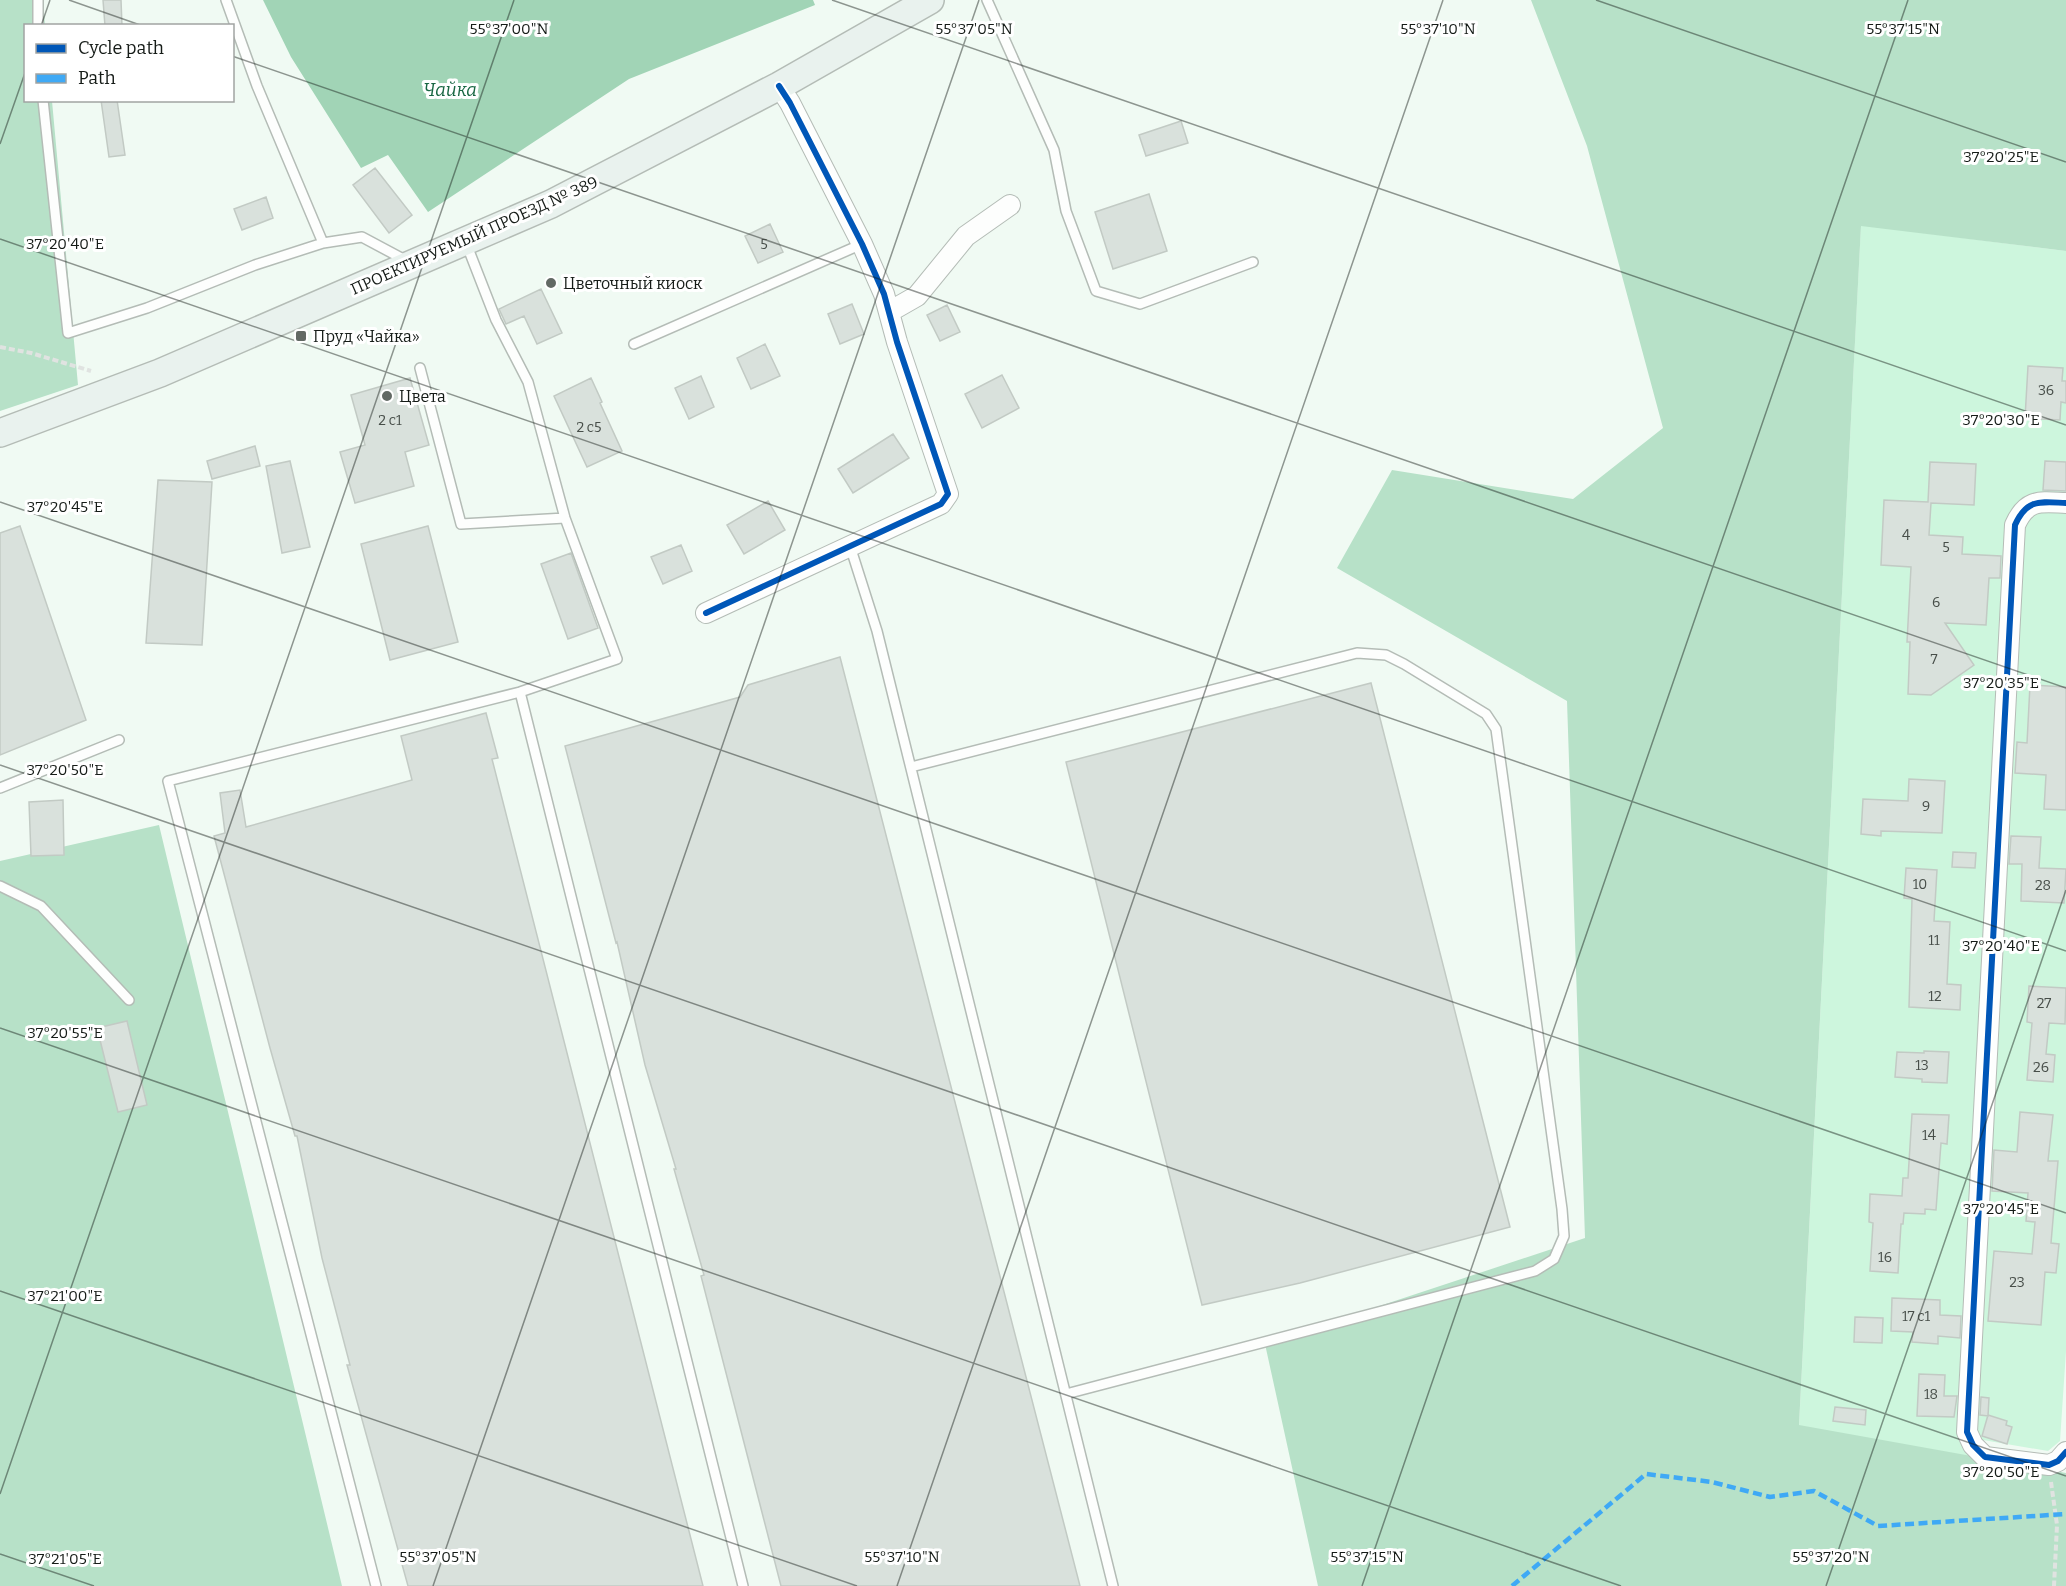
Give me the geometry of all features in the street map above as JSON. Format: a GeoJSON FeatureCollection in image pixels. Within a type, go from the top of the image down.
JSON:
{"type":"FeatureCollection","features":[{"type":"Feature","properties":{"kind":"main road","name":"ПРОЕКТИРУЕМЫЙ ПРОЕЗД № 389"},"geometry":{"type":"LineString","coordinates":[[0,433],[160,373],[551,204],[779,86],[930,0]]}},
{"type":"Feature","properties":{"kind":"street"},"geometry":{"type":"LineString","coordinates":[[706,613],[941,504],[948,494],[897,342],[884,294],[862,244],[779,86]]}},
{"type":"Feature","properties":{"kind":"street"},"geometry":{"type":"LineString","coordinates":[[889,312],[917,296],[966,236],[1010,205]]}},
{"type":"Feature","properties":{"kind":"street"},"geometry":{"type":"LineString","coordinates":[[2066,503],[2037,502],[2029,505],[2021,513],[2015,525],[1967,1432],[1973,1445],[1985,1457],[2049,1465],[2058,1461],[2066,1452]]}},
{"type":"Feature","properties":{"kind":"lane"},"geometry":{"type":"LineString","coordinates":[[38,0],[38,24]]}},
{"type":"Feature","properties":{"kind":"lane"},"geometry":{"type":"LineString","coordinates":[[226,0],[257,86],[323,243]]}},
{"type":"Feature","properties":{"kind":"lane"},"geometry":{"type":"LineString","coordinates":[[987,0],[1054,150],[1066,211],[1096,291],[1140,304],[1254,261]]}},
{"type":"Feature","properties":{"kind":"lane"},"geometry":{"type":"LineString","coordinates":[[44,102],[69,333],[147,308],[255,265],[323,243],[362,237],[412,264]]}},
{"type":"Feature","properties":{"kind":"lane"},"geometry":{"type":"LineString","coordinates":[[376,1586],[168,781],[520,692],[617,659],[565,518],[528,382],[496,320],[465,241]]}},
{"type":"Feature","properties":{"kind":"lane"},"geometry":{"type":"LineString","coordinates":[[634,344],[862,244]]}},
{"type":"Feature","properties":{"kind":"lane"},"geometry":{"type":"LineString","coordinates":[[420,368],[461,524],[565,518]]}},
{"type":"Feature","properties":{"kind":"lane"},"geometry":{"type":"LineString","coordinates":[[850,546],[877,631],[1113,1586]]}},
{"type":"Feature","properties":{"kind":"lane"},"geometry":{"type":"LineString","coordinates":[[911,767],[1358,653],[1386,655],[1404,664],[1486,714],[1496,729],[1562,1209],[1564,1236],[1554,1259],[1535,1271],[1066,1394]]}},
{"type":"Feature","properties":{"kind":"lane"},"geometry":{"type":"LineString","coordinates":[[520,692],[742,1586]]}},
{"type":"Feature","properties":{"kind":"lane"},"geometry":{"type":"LineString","coordinates":[[0,788],[119,740]]}},
{"type":"Feature","properties":{"kind":"lane"},"geometry":{"type":"LineString","coordinates":[[0,886],[41,906],[129,1000]]}},
{"type":"Feature","properties":{"kind":"path"},"geometry":{"type":"LineString","coordinates":[[0,347],[31,353],[91,371]]}},
{"type":"Feature","properties":{"kind":"path"},"geometry":{"type":"LineString","coordinates":[[2049,1465],[2057,1525],[2054,1586]]}},
{"type":"Feature","properties":{"kind":"shaded area"},"geometry":{"type":"Polygon","coordinates":[[[0,0],[43,0],[45,24],[24,24],[24,102],[52,102],[78,385],[0,411],[0,0]]]}},
{"type":"Feature","properties":{"kind":"shaded area"},"geometry":{"type":"Polygon","coordinates":[[[1531,0],[2066,0],[2066,251],[1861,226],[1799,1425],[2066,1473],[2066,1586],[1318,1586],[1265,1344],[1585,1238],[1567,701],[1337,568],[1392,470],[1573,499],[1663,428],[1587,146],[1531,0]]]}},
{"type":"Feature","properties":{"kind":"shaded area"},"geometry":{"type":"Polygon","coordinates":[[[1861,225],[2066,251],[2066,1351],[2060,1441],[2048,1451],[1983,1440],[1979,1458],[1799,1426],[1861,225]]]}},
{"type":"Feature","properties":{"kind":"shaded area"},"geometry":{"type":"Polygon","coordinates":[[[159,825],[342,1586],[0,1586],[0,861],[159,825]]]}},
{"type":"Feature","properties":{"kind":"water","name":"Чайка"},"geometry":{"type":"Polygon","coordinates":[[[263,0],[813,0],[815,5],[629,79],[428,212],[388,155],[361,168],[291,57],[263,0]]]}},
{"type":"Feature","properties":{"kind":"building"},"geometry":{"type":"Polygon","coordinates":[[[103,0],[121,0],[122,24],[105,24],[103,0]]]}},
{"type":"Feature","properties":{"kind":"building"},"geometry":{"type":"Polygon","coordinates":[[[101,102],[117,102],[125,155],[109,157],[101,102]]]}},
{"type":"Feature","properties":{"kind":"building"},"geometry":{"type":"Polygon","coordinates":[[[1181,121],[1188,143],[1146,156],[1139,135],[1181,121]]]}},
{"type":"Feature","properties":{"kind":"building"},"geometry":{"type":"Polygon","coordinates":[[[375,168],[412,215],[389,233],[353,185],[375,168]]]}},
{"type":"Feature","properties":{"kind":"building"},"geometry":{"type":"Polygon","coordinates":[[[1149,194],[1167,251],[1113,269],[1095,212],[1149,194]]]}},
{"type":"Feature","properties":{"kind":"building"},"geometry":{"type":"Polygon","coordinates":[[[266,197],[273,218],[242,230],[234,209],[266,197]]]}},
{"type":"Feature","properties":{"kind":"building"},"geometry":{"type":"Polygon","coordinates":[[[770,224],[783,252],[758,263],[745,236],[770,224]]]}},
{"type":"Feature","properties":{"kind":"building"},"geometry":{"type":"Polygon","coordinates":[[[541,289],[562,333],[537,344],[524,316],[506,324],[499,309],[541,289]]]}},
{"type":"Feature","properties":{"kind":"building"},"geometry":{"type":"Polygon","coordinates":[[[852,304],[864,334],[840,344],[828,314],[852,304]]]}},
{"type":"Feature","properties":{"kind":"building"},"geometry":{"type":"Polygon","coordinates":[[[947,305],[960,332],[940,341],[927,315],[947,305]]]}},
{"type":"Feature","properties":{"kind":"building"},"geometry":{"type":"Polygon","coordinates":[[[765,344],[780,376],[751,389],[737,358],[765,344]]]}},
{"type":"Feature","properties":{"kind":"building"},"geometry":{"type":"Polygon","coordinates":[[[2028,366],[2063,368],[2062,381],[2066,381],[2066,403],[2061,402],[2060,420],[2025,418],[2028,366]]]}},
{"type":"Feature","properties":{"kind":"building"},"geometry":{"type":"Polygon","coordinates":[[[1002,375],[1019,408],[982,428],[965,394],[1002,375]]]}},
{"type":"Feature","properties":{"kind":"building"},"geometry":{"type":"Polygon","coordinates":[[[701,376],[714,407],[689,419],[675,388],[701,376]]]}},
{"type":"Feature","properties":{"kind":"building"},"geometry":{"type":"Polygon","coordinates":[[[410,378],[429,445],[405,452],[414,486],[355,503],[340,452],[365,445],[351,395],[410,378]]]}},
{"type":"Feature","properties":{"kind":"building"},"geometry":{"type":"Polygon","coordinates":[[[591,378],[622,451],[587,467],[554,396],[591,378]]]}},
{"type":"Feature","properties":{"kind":"building"},"geometry":{"type":"Polygon","coordinates":[[[893,434],[909,458],[853,493],[838,469],[893,434]]]}},
{"type":"Feature","properties":{"kind":"building"},"geometry":{"type":"Polygon","coordinates":[[[255,446],[260,466],[212,479],[207,461],[255,446]]]}},
{"type":"Feature","properties":{"kind":"building"},"geometry":{"type":"Polygon","coordinates":[[[290,461],[310,547],[282,553],[266,466],[290,461]]]}},
{"type":"Feature","properties":{"kind":"building"},"geometry":{"type":"Polygon","coordinates":[[[2045,461],[2066,462],[2066,491],[2043,490],[2045,461]]]}},
{"type":"Feature","properties":{"kind":"building"},"geometry":{"type":"Polygon","coordinates":[[[1930,462],[1976,464],[1974,505],[1931,503],[1929,535],[1963,537],[1962,554],[2001,556],[2000,578],[1989,578],[1986,625],[1945,623],[1974,665],[1931,695],[1908,694],[1910,642],[1907,642],[1911,567],[1881,565],[1884,500],[1928,502],[1930,462]]]}},
{"type":"Feature","properties":{"kind":"building"},"geometry":{"type":"Polygon","coordinates":[[[158,480],[212,482],[202,645],[146,643],[158,480]]]}},
{"type":"Feature","properties":{"kind":"building"},"geometry":{"type":"Polygon","coordinates":[[[768,501],[785,530],[744,554],[727,525],[768,501]]]}},
{"type":"Feature","properties":{"kind":"building"},"geometry":{"type":"Polygon","coordinates":[[[20,526],[86,720],[0,755],[0,533],[20,526]]]}},
{"type":"Feature","properties":{"kind":"building"},"geometry":{"type":"Polygon","coordinates":[[[428,526],[458,642],[390,660],[361,544],[428,526]]]}},
{"type":"Feature","properties":{"kind":"building"},"geometry":{"type":"Polygon","coordinates":[[[681,545],[692,571],[663,584],[651,557],[681,545]]]}},
{"type":"Feature","properties":{"kind":"building"},"geometry":{"type":"Polygon","coordinates":[[[571,553],[598,628],[568,639],[541,564],[571,553]]]}},
{"type":"Feature","properties":{"kind":"building"},"geometry":{"type":"Polygon","coordinates":[[[840,657],[1080,1586],[781,1586],[701,1276],[704,1275],[645,1065],[617,942],[565,746],[740,697],[748,685],[840,657]]]}},
{"type":"Feature","properties":{"kind":"building"},"geometry":{"type":"Polygon","coordinates":[[[1371,683],[1510,1227],[1300,1283],[1202,1305],[1066,762],[1371,683]]]}},
{"type":"Feature","properties":{"kind":"building"},"geometry":{"type":"Polygon","coordinates":[[[2030,685],[2066,687],[2066,810],[2044,809],[2046,775],[2015,773],[2017,742],[2027,743],[2030,685]]]}},
{"type":"Feature","properties":{"kind":"building"},"geometry":{"type":"Polygon","coordinates":[[[486,713],[498,758],[492,759],[703,1586],[408,1586],[347,1365],[350,1365],[322,1258],[297,1136],[295,1136],[270,1048],[214,836],[225,833],[220,793],[240,790],[246,827],[412,780],[401,736],[486,713]]]}},
{"type":"Feature","properties":{"kind":"building"},"geometry":{"type":"Polygon","coordinates":[[[1909,779],[1945,781],[1942,833],[1881,831],[1881,836],[1861,834],[1863,799],[1908,801],[1909,779]]]}},
{"type":"Feature","properties":{"kind":"building"},"geometry":{"type":"Polygon","coordinates":[[[63,800],[64,855],[31,856],[29,802],[63,800]]]}},
{"type":"Feature","properties":{"kind":"building"},"geometry":{"type":"Polygon","coordinates":[[[2011,836],[2041,837],[2039,868],[2066,869],[2064,903],[2021,901],[2022,864],[2009,864],[2011,836]]]}},
{"type":"Feature","properties":{"kind":"building"},"geometry":{"type":"Polygon","coordinates":[[[1953,852],[1976,853],[1975,868],[1952,867],[1953,852]]]}},
{"type":"Feature","properties":{"kind":"building"},"geometry":{"type":"Polygon","coordinates":[[[1906,868],[1937,870],[1934,921],[1950,922],[1947,984],[1961,985],[1960,1010],[1909,1007],[1912,899],[1904,898],[1906,868]]]}},
{"type":"Feature","properties":{"kind":"building"},"geometry":{"type":"Polygon","coordinates":[[[2029,986],[2066,988],[2065,1024],[2049,1023],[2046,1054],[2055,1055],[2053,1082],[2027,1080],[2032,1023],[2027,1022],[2029,986]]]}},
{"type":"Feature","properties":{"kind":"building"},"geometry":{"type":"Polygon","coordinates":[[[127,1021],[147,1105],[118,1112],[97,1028],[127,1021]]]}},
{"type":"Feature","properties":{"kind":"building"},"geometry":{"type":"Polygon","coordinates":[[[1924,1051],[1949,1052],[1947,1083],[1922,1082],[1922,1079],[1895,1077],[1897,1052],[1924,1053],[1924,1051]]]}},
{"type":"Feature","properties":{"kind":"building"},"geometry":{"type":"Polygon","coordinates":[[[2020,1112],[2053,1115],[2048,1161],[2058,1161],[2051,1243],[2059,1244],[2056,1273],[2045,1272],[2041,1325],[1988,1321],[1994,1251],[2032,1254],[2035,1222],[2026,1221],[2028,1193],[1992,1191],[1994,1150],[2017,1152],[2020,1112]]]}},
{"type":"Feature","properties":{"kind":"building"},"geometry":{"type":"Polygon","coordinates":[[[1912,1114],[1949,1115],[1947,1144],[1941,1143],[1936,1210],[1925,1209],[1925,1214],[1904,1213],[1903,1224],[1901,1224],[1898,1273],[1870,1271],[1873,1223],[1869,1222],[1870,1194],[1902,1196],[1903,1178],[1908,1178],[1912,1114]]]}},
{"type":"Feature","properties":{"kind":"building"},"geometry":{"type":"Polygon","coordinates":[[[1892,1298],[1940,1300],[1940,1315],[1961,1316],[1960,1338],[1938,1336],[1938,1344],[1912,1342],[1913,1332],[1891,1331],[1892,1298]]]}},
{"type":"Feature","properties":{"kind":"building"},"geometry":{"type":"Polygon","coordinates":[[[1855,1317],[1883,1318],[1882,1343],[1854,1342],[1855,1317]]]}},
{"type":"Feature","properties":{"kind":"building"},"geometry":{"type":"Polygon","coordinates":[[[1919,1374],[1945,1375],[1944,1396],[1957,1396],[1954,1417],[1917,1416],[1919,1374]]]}},
{"type":"Feature","properties":{"kind":"building"},"geometry":{"type":"Polygon","coordinates":[[[1981,1397],[1989,1398],[1988,1416],[1980,1415],[1981,1397]]]}},
{"type":"Feature","properties":{"kind":"building"},"geometry":{"type":"Polygon","coordinates":[[[1835,1407],[1866,1410],[1865,1425],[1833,1421],[1835,1407]]]}},
{"type":"Feature","properties":{"kind":"building"},"geometry":{"type":"Polygon","coordinates":[[[1988,1415],[2007,1421],[2006,1425],[2012,1427],[2007,1444],[1982,1436],[1988,1415]]]}},
{"type":"Feature","properties":{"kind":"marked path"},"geometry":{"type":"LineString","coordinates":[[1512,1586],[1646,1474],[1712,1482],[1770,1497],[1814,1491],[1878,1526],[2066,1514]]}},
{"type":"Feature","properties":{"kind":"cycle path"},"geometry":{"type":"LineString","coordinates":[[706,613],[941,504],[948,494],[897,342],[884,294],[862,244],[790,103],[779,86]]}},
{"type":"Feature","properties":{"kind":"cycle path"},"geometry":{"type":"LineString","coordinates":[[2066,503],[2036,503],[2025,510],[2015,525],[1967,1432],[1973,1445],[1985,1457],[2049,1465],[2058,1461],[2066,1452]]}},
{"type":"Feature","properties":{"kind":"place","name":"Цветочный киоск"},"geometry":{"type":"Point","coordinates":[551,283]}},
{"type":"Feature","properties":{"kind":"place","name":"Пруд «Чайка»"},"geometry":{"type":"Point","coordinates":[301,336]}},
{"type":"Feature","properties":{"kind":"place","name":"Цвета"},"geometry":{"type":"Point","coordinates":[387,396]}}]}
